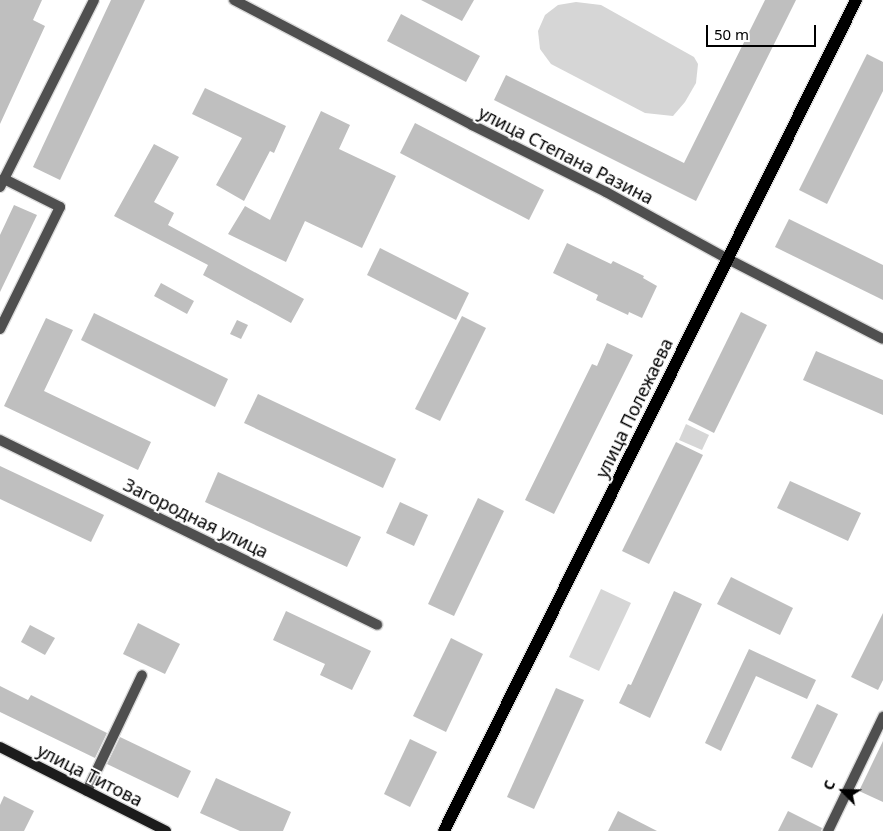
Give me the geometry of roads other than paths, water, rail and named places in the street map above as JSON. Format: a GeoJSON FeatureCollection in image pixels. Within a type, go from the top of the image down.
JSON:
{"type":"FeatureCollection","features":[{"type":"Feature","properties":{"kind":"main road","name":"улица Полежаева"},"geometry":{"type":"LineString","coordinates":[[444,831],[856,0]]}},
{"type":"Feature","properties":{"kind":"main road","name":"улица Титова"},"geometry":{"type":"LineString","coordinates":[[0,747],[166,831]]}},
{"type":"Feature","properties":{"kind":"street"},"geometry":{"type":"LineString","coordinates":[[0,329],[60,207],[2,183],[94,0]]}},
{"type":"Feature","properties":{"kind":"street","name":"улица Степана Разина"},"geometry":{"type":"LineString","coordinates":[[234,0],[472,125],[606,192],[728,259],[883,339]]}},
{"type":"Feature","properties":{"kind":"street","name":"Загородная улица"},"geometry":{"type":"LineString","coordinates":[[0,440],[377,625]]}},
{"type":"Feature","properties":{"kind":"street"},"geometry":{"type":"LineString","coordinates":[[87,791],[142,674]]}},
{"type":"Feature","properties":{"kind":"street"},"geometry":{"type":"LineString","coordinates":[[828,831],[883,716]]}}]}
